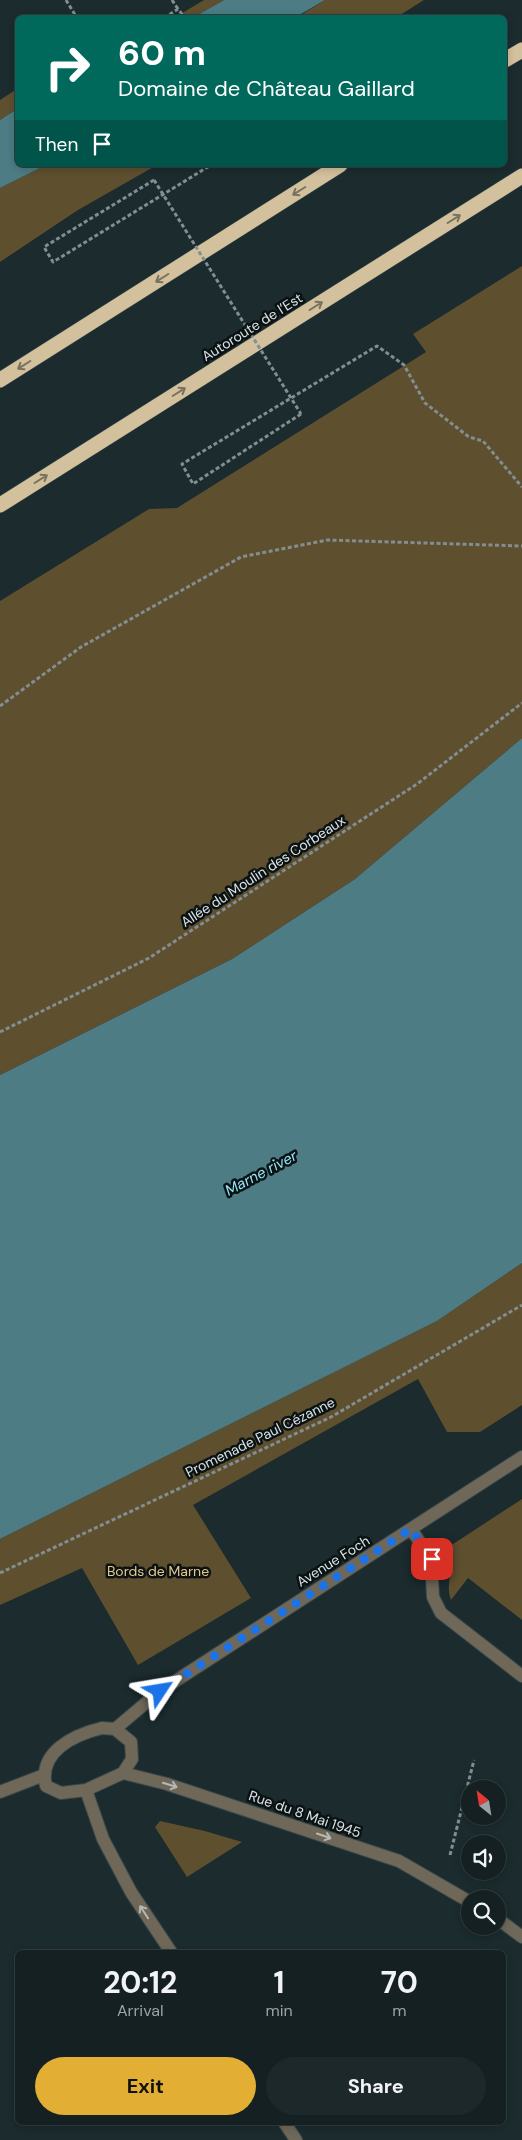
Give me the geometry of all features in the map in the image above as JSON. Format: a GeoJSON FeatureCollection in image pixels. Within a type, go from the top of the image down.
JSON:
{"type":"FeatureCollection","features":[{"type":"Feature","properties":{"kind":"highway"},"geometry":{"type":"LineString","coordinates":[[507,59],[522,50]]}},
{"type":"Feature","properties":{"kind":"highway"},"geometry":{"type":"LineString","coordinates":[[0,380],[337,167]]}},
{"type":"Feature","properties":{"kind":"highway","name":"Autoroute de l’Est"},"geometry":{"type":"LineString","coordinates":[[0,505],[522,176]]}},
{"type":"Feature","properties":{"kind":"street","name":"Avenue Foch"},"geometry":{"type":"LineString","coordinates":[[115,1729],[160,1691],[522,1457]]}},
{"type":"Feature","properties":{"kind":"street"},"geometry":{"type":"LineString","coordinates":[[411,1529],[432,1559],[433,1597],[441,1613],[522,1676]]}},
{"type":"Feature","properties":{"kind":"street"},"geometry":{"type":"LineString","coordinates":[[115,1729],[130,1742],[132,1759],[123,1773],[86,1790],[61,1793],[46,1786],[44,1774],[47,1763],[54,1752],[70,1740],[93,1730],[115,1729]]}},
{"type":"Feature","properties":{"kind":"street","name":"Rue du 8 Mai 1945"},"geometry":{"type":"LineString","coordinates":[[123,1773],[167,1784],[399,1861],[461,1897]]}},
{"type":"Feature","properties":{"kind":"street"},"geometry":{"type":"LineString","coordinates":[[0,1792],[44,1774]]}},
{"type":"Feature","properties":{"kind":"street"},"geometry":{"type":"LineString","coordinates":[[86,1790],[103,1840],[132,1892],[170,1950]]}},
{"type":"Feature","properties":{"kind":"street"},"geometry":{"type":"LineString","coordinates":[[506,1925],[522,1937]]}},
{"type":"Feature","properties":{"kind":"street"},"geometry":{"type":"LineString","coordinates":[[286,2125],[296,2140]]}},
{"type":"Feature","properties":{"kind":"path"},"geometry":{"type":"LineString","coordinates":[[66,0],[75,15]]}},
{"type":"Feature","properties":{"kind":"path"},"geometry":{"type":"LineString","coordinates":[[172,0],[183,15]]}},
{"type":"Feature","properties":{"kind":"path"},"geometry":{"type":"LineString","coordinates":[[169,15],[178,9]]}},
{"type":"Feature","properties":{"kind":"path"},"geometry":{"type":"LineString","coordinates":[[207,167],[163,194],[53,262],[44,247],[154,180],[163,194],[291,398],[301,414],[193,484],[182,464],[291,398],[378,346],[404,365],[425,403],[470,437],[483,441],[522,487]]}},
{"type":"Feature","properties":{"kind":"path"},"geometry":{"type":"LineString","coordinates":[[0,706],[81,647],[242,558],[327,540],[522,546]]}},
{"type":"Feature","properties":{"kind":"path","name":"Allée du Moulin des Corbeaux"},"geometry":{"type":"LineString","coordinates":[[0,1032],[148,958],[418,784],[522,703]]}},
{"type":"Feature","properties":{"kind":"path","name":"Promenade Paul Cézanne"},"geometry":{"type":"LineString","coordinates":[[0,1573],[331,1417],[522,1305]]}},
{"type":"Feature","properties":{"kind":"path"},"geometry":{"type":"LineString","coordinates":[[450,1855],[474,1760]]}},
{"type":"Feature","properties":{"kind":"green space"},"geometry":{"type":"Polygon","coordinates":[[[204,0],[224,0],[198,15],[179,15],[204,0]]]}},
{"type":"Feature","properties":{"kind":"green space"},"geometry":{"type":"Polygon","coordinates":[[[325,0],[424,0],[400,15],[301,15],[325,0]]]}},
{"type":"Feature","properties":{"kind":"green space"},"geometry":{"type":"Polygon","coordinates":[[[15,90],[15,110],[0,120],[0,100],[15,90]]]}},
{"type":"Feature","properties":{"kind":"green space"},"geometry":{"type":"Polygon","coordinates":[[[42,167],[153,167],[78,210],[0,262],[0,188],[42,167]]]}},
{"type":"Feature","properties":{"kind":"green space"},"geometry":{"type":"Polygon","coordinates":[[[522,266],[522,738],[355,879],[232,959],[0,1075],[0,601],[149,509],[177,508],[426,352],[413,334],[522,266]]]}},
{"type":"Feature","properties":{"kind":"green space","name":"Bords de Marne"},"geometry":{"type":"Polygon","coordinates":[[[522,1263],[522,1405],[480,1432],[447,1432],[418,1379],[193,1505],[251,1598],[138,1665],[82,1568],[0,1605],[0,1539],[437,1321],[522,1263]]]}},
{"type":"Feature","properties":{"kind":"green space"},"geometry":{"type":"Polygon","coordinates":[[[522,1499],[522,1620],[468,1578],[451,1600],[449,1587],[451,1561],[447,1548],[522,1499]]]}},
{"type":"Feature","properties":{"kind":"green space"},"geometry":{"type":"Polygon","coordinates":[[[160,1821],[242,1842],[187,1877],[155,1827],[160,1821]]]}},
{"type":"Feature","properties":{"kind":"water"},"geometry":{"type":"Polygon","coordinates":[[[224,0],[325,0],[299,15],[198,15],[224,0]]]}},
{"type":"Feature","properties":{"kind":"water"},"geometry":{"type":"Polygon","coordinates":[[[15,110],[15,167],[42,167],[0,188],[0,120],[15,110]]]}},
{"type":"Feature","properties":{"kind":"water","name":"Marne river"},"geometry":{"type":"Polygon","coordinates":[[[522,738],[522,1263],[437,1321],[0,1539],[0,1075],[232,959],[355,879],[522,738]]]}},
{"type":"Feature","properties":{"kind":"route"},"geometry":{"type":"LineString","coordinates":[[160,1691],[411,1529],[432,1559]]}}]}
